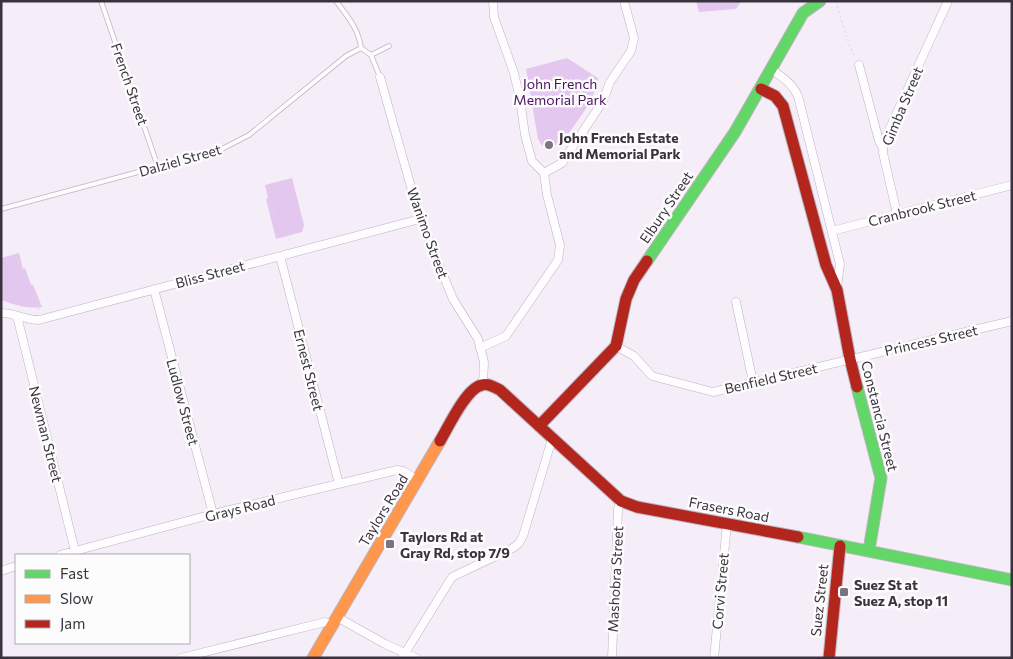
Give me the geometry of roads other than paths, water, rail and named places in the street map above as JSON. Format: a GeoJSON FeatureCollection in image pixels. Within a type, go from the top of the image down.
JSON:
{"type":"FeatureCollection","features":[{"type":"Feature","properties":{"kind":"street"},"geometry":{"type":"LineString","coordinates":[[480,348],[506,336],[558,260],[560,244],[547,195],[544,173],[532,161],[525,135],[514,73],[494,18],[493,1]]}},
{"type":"Feature","properties":{"kind":"street"},"geometry":{"type":"LineString","coordinates":[[544,173],[562,163],[603,101],[610,82],[631,51],[634,38],[624,1]]}},
{"type":"Feature","properties":{"kind":"street","name":"Elbury Street"},"geometry":{"type":"LineString","coordinates":[[616,346],[626,299],[634,280],[735,132],[803,13],[820,1]]}},
{"type":"Feature","properties":{"kind":"street","name":"Gimba Street"},"geometry":{"type":"LineString","coordinates":[[897,214],[883,153],[886,135],[948,1]]}},
{"type":"Feature","properties":{"kind":"street"},"geometry":{"type":"LineString","coordinates":[[859,65],[879,141],[883,148]]}},
{"type":"Feature","properties":{"kind":"street","name":"Constancia Street"},"geometry":{"type":"LineString","coordinates":[[771,69],[794,87],[798,96],[840,264],[837,290]]}},
{"type":"Feature","properties":{"kind":"street","name":"Wanimo Street"},"geometry":{"type":"LineString","coordinates":[[380,77],[420,219],[453,299],[462,316],[476,334],[484,367],[483,384]]}},
{"type":"Feature","properties":{"kind":"street","name":"Constancia Street"},"geometry":{"type":"LineString","coordinates":[[761,89],[775,96],[783,106],[826,265],[837,290],[850,359],[881,478],[869,550]]}},
{"type":"Feature","properties":{"kind":"street","name":"Cranbrook Street"},"geometry":{"type":"LineString","coordinates":[[832,231],[1012,185]]}},
{"type":"Feature","properties":{"kind":"street","name":"Bliss Street"},"geometry":{"type":"LineString","coordinates":[[1,312],[18,312],[28,320],[39,320],[420,219]]}},
{"type":"Feature","properties":{"kind":"street","name":"Ernest Street"},"geometry":{"type":"LineString","coordinates":[[280,256],[339,484]]}},
{"type":"Feature","properties":{"kind":"street","name":"Ludlow Street"},"geometry":{"type":"LineString","coordinates":[[154,289],[213,514]]}},
{"type":"Feature","properties":{"kind":"street"},"geometry":{"type":"LineString","coordinates":[[736,302],[753,382]]}},
{"type":"Feature","properties":{"kind":"street","name":"Newman Street"},"geometry":{"type":"LineString","coordinates":[[18,312],[75,551]]}},
{"type":"Feature","properties":{"kind":"street","name":"Princess Street"},"geometry":{"type":"LineString","coordinates":[[850,359],[1012,321]]}},
{"type":"Feature","properties":{"kind":"street"},"geometry":{"type":"LineString","coordinates":[[539,426],[616,346]]}},
{"type":"Feature","properties":{"kind":"street","name":"Benfield Street"},"geometry":{"type":"LineString","coordinates":[[616,346],[634,356],[652,376],[712,392],[850,359]]}},
{"type":"Feature","properties":{"kind":"street","name":"Frasers Road"},"geometry":{"type":"LineString","coordinates":[[483,384],[500,390],[621,501],[637,507],[869,550],[1012,580]]}},
{"type":"Feature","properties":{"kind":"street","name":"Taylors Road"},"geometry":{"type":"LineString","coordinates":[[313,658],[466,398],[477,385],[483,384]]}},
{"type":"Feature","properties":{"kind":"street"},"geometry":{"type":"LineString","coordinates":[[403,656],[452,577],[513,548],[519,543],[523,536],[552,439]]}},
{"type":"Feature","properties":{"kind":"street","name":"Grays Road"},"geometry":{"type":"LineString","coordinates":[[64,554],[213,514],[397,470],[403,471],[418,480]]}},
{"type":"Feature","properties":{"kind":"street","name":"Mashobra Street"},"geometry":{"type":"LineString","coordinates":[[612,658],[618,509],[621,501]]}},
{"type":"Feature","properties":{"kind":"street","name":"Corvi Street"},"geometry":{"type":"LineString","coordinates":[[714,658],[727,524]]}},
{"type":"Feature","properties":{"kind":"street","name":"Suez Street"},"geometry":{"type":"LineString","coordinates":[[828,658],[840,546]]}},
{"type":"Feature","properties":{"kind":"street"},"geometry":{"type":"LineString","coordinates":[[1,571],[15,566]]}},
{"type":"Feature","properties":{"kind":"street"},"geometry":{"type":"LineString","coordinates":[[181,658],[334,621],[403,656],[416,658]]}},
{"type":"Feature","properties":{"kind":"lane","name":"French Street"},"geometry":{"type":"LineString","coordinates":[[101,1],[158,167]]}},
{"type":"Feature","properties":{"kind":"lane"},"geometry":{"type":"LineString","coordinates":[[336,1],[356,30],[360,38],[361,48],[371,55],[380,77]]}},
{"type":"Feature","properties":{"kind":"lane"},"geometry":{"type":"LineString","coordinates":[[371,55],[389,46]]}},
{"type":"Feature","properties":{"kind":"lane","name":"Dalziel Street"},"geometry":{"type":"LineString","coordinates":[[1,209],[220,150],[249,135],[346,56],[361,48]]}},
{"type":"Feature","properties":{"kind":"place","name":"John French Estate and Memorial Park"},"geometry":{"type":"Point","coordinates":[549,145]}},
{"type":"Feature","properties":{"kind":"place","name":"Taylors Rd at Gray Rd, stop 7/9"},"geometry":{"type":"Point","coordinates":[390,544]}},
{"type":"Feature","properties":{"kind":"place","name":"Suez St at Suez A, stop 11"},"geometry":{"type":"Point","coordinates":[844,592]}},
{"type":"Feature","properties":{"kind":"park label","name":"John French Memorial Park"},"geometry":{"type":"Point","coordinates":[560,92]}}]}
